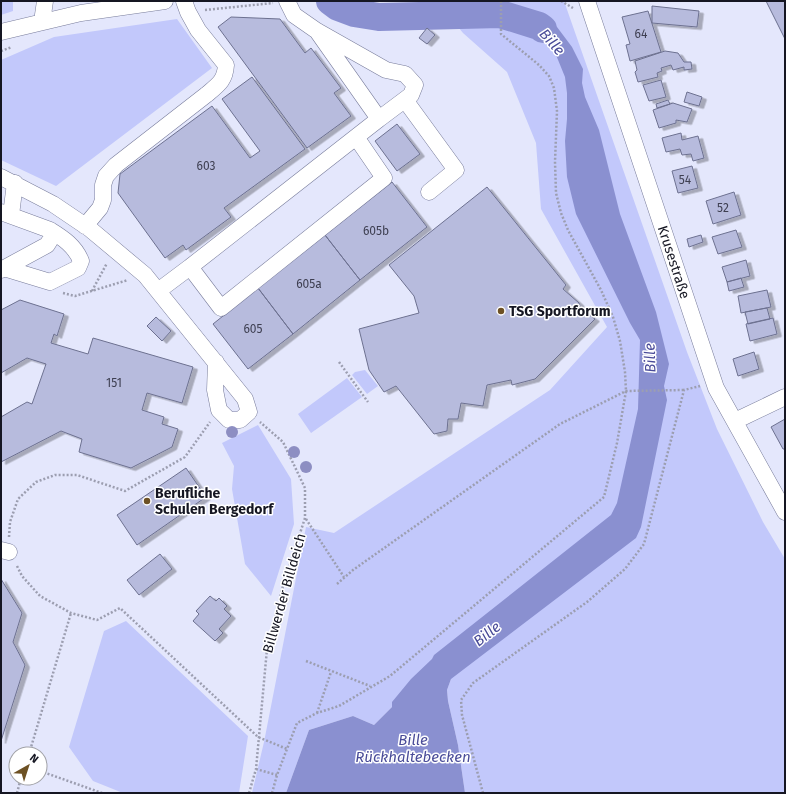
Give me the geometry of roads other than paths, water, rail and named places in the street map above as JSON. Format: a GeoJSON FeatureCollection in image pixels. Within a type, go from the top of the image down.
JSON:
{"type":"FeatureCollection","features":[{"type":"Feature","properties":{"kind":"street"},"geometry":{"type":"LineString","coordinates":[[42,22],[45,1]]}},
{"type":"Feature","properties":{"kind":"street"},"geometry":{"type":"LineString","coordinates":[[3,33],[81,13],[165,1]]}},
{"type":"Feature","properties":{"kind":"street"},"geometry":{"type":"LineString","coordinates":[[85,226],[100,208],[103,200],[103,185],[106,176],[116,164],[220,84],[224,78],[226,65],[198,30],[184,1]]}},
{"type":"Feature","properties":{"kind":"street"},"geometry":{"type":"LineString","coordinates":[[158,291],[379,118],[411,95],[415,85],[405,74],[386,70],[317,31],[294,15],[287,1]]}},
{"type":"Feature","properties":{"kind":"street","name":"Krusestraße"},"geometry":{"type":"LineString","coordinates":[[587,1],[716,388],[785,512]]}},
{"type":"Feature","properties":{"kind":"street"},"geometry":{"type":"LineString","coordinates":[[317,31],[379,118]]}},
{"type":"Feature","properties":{"kind":"street"},"geometry":{"type":"LineString","coordinates":[[405,100],[456,170],[429,192]]}},
{"type":"Feature","properties":{"kind":"street"},"geometry":{"type":"LineString","coordinates":[[190,267],[221,308],[384,178],[356,137]]}},
{"type":"Feature","properties":{"kind":"street"},"geometry":{"type":"LineString","coordinates":[[2,269],[50,282],[78,268],[81,260],[77,252],[66,239],[50,230],[6,213],[8,180],[53,204],[85,226],[145,275],[216,362],[245,399],[249,412],[240,420],[229,420],[219,410],[215,390],[216,362]]}},
{"type":"Feature","properties":{"kind":"street"},"geometry":{"type":"LineString","coordinates":[[2,269],[47,245],[52,237],[50,230]]}},
{"type":"Feature","properties":{"kind":"street"},"geometry":{"type":"LineString","coordinates":[[735,421],[785,397]]}},
{"type":"Feature","properties":{"kind":"water","name":"Bille Rückhaltebecken"},"geometry":{"type":"Polygon","coordinates":[[[512,8],[532,13],[557,27],[572,47],[583,69],[582,83],[585,97],[599,130],[620,214],[656,312],[669,364],[664,386],[667,400],[641,527],[636,538],[451,679],[447,690],[448,701],[458,745],[465,793],[286,793],[309,730],[353,716],[374,725],[392,707],[392,702],[434,655],[611,515],[617,503],[638,409],[640,340],[630,323],[576,214],[567,177],[565,141],[567,93],[565,77],[554,50],[539,36],[505,23],[512,8]]]}},
{"type":"Feature","properties":{"kind":"waterway","name":"Bille"},"geometry":{"type":"LineString","coordinates":[[330,1],[338,7],[354,13],[379,17],[500,14],[539,26],[543,29]]}},
{"type":"Feature","properties":{"kind":"place","name":"TSG Sportforum"},"geometry":{"type":"Point","coordinates":[501,311]}},
{"type":"Feature","properties":{"kind":"place","name":"Berufliche Schulen Bergedorf"},"geometry":{"type":"Point","coordinates":[147,501]}}]}
